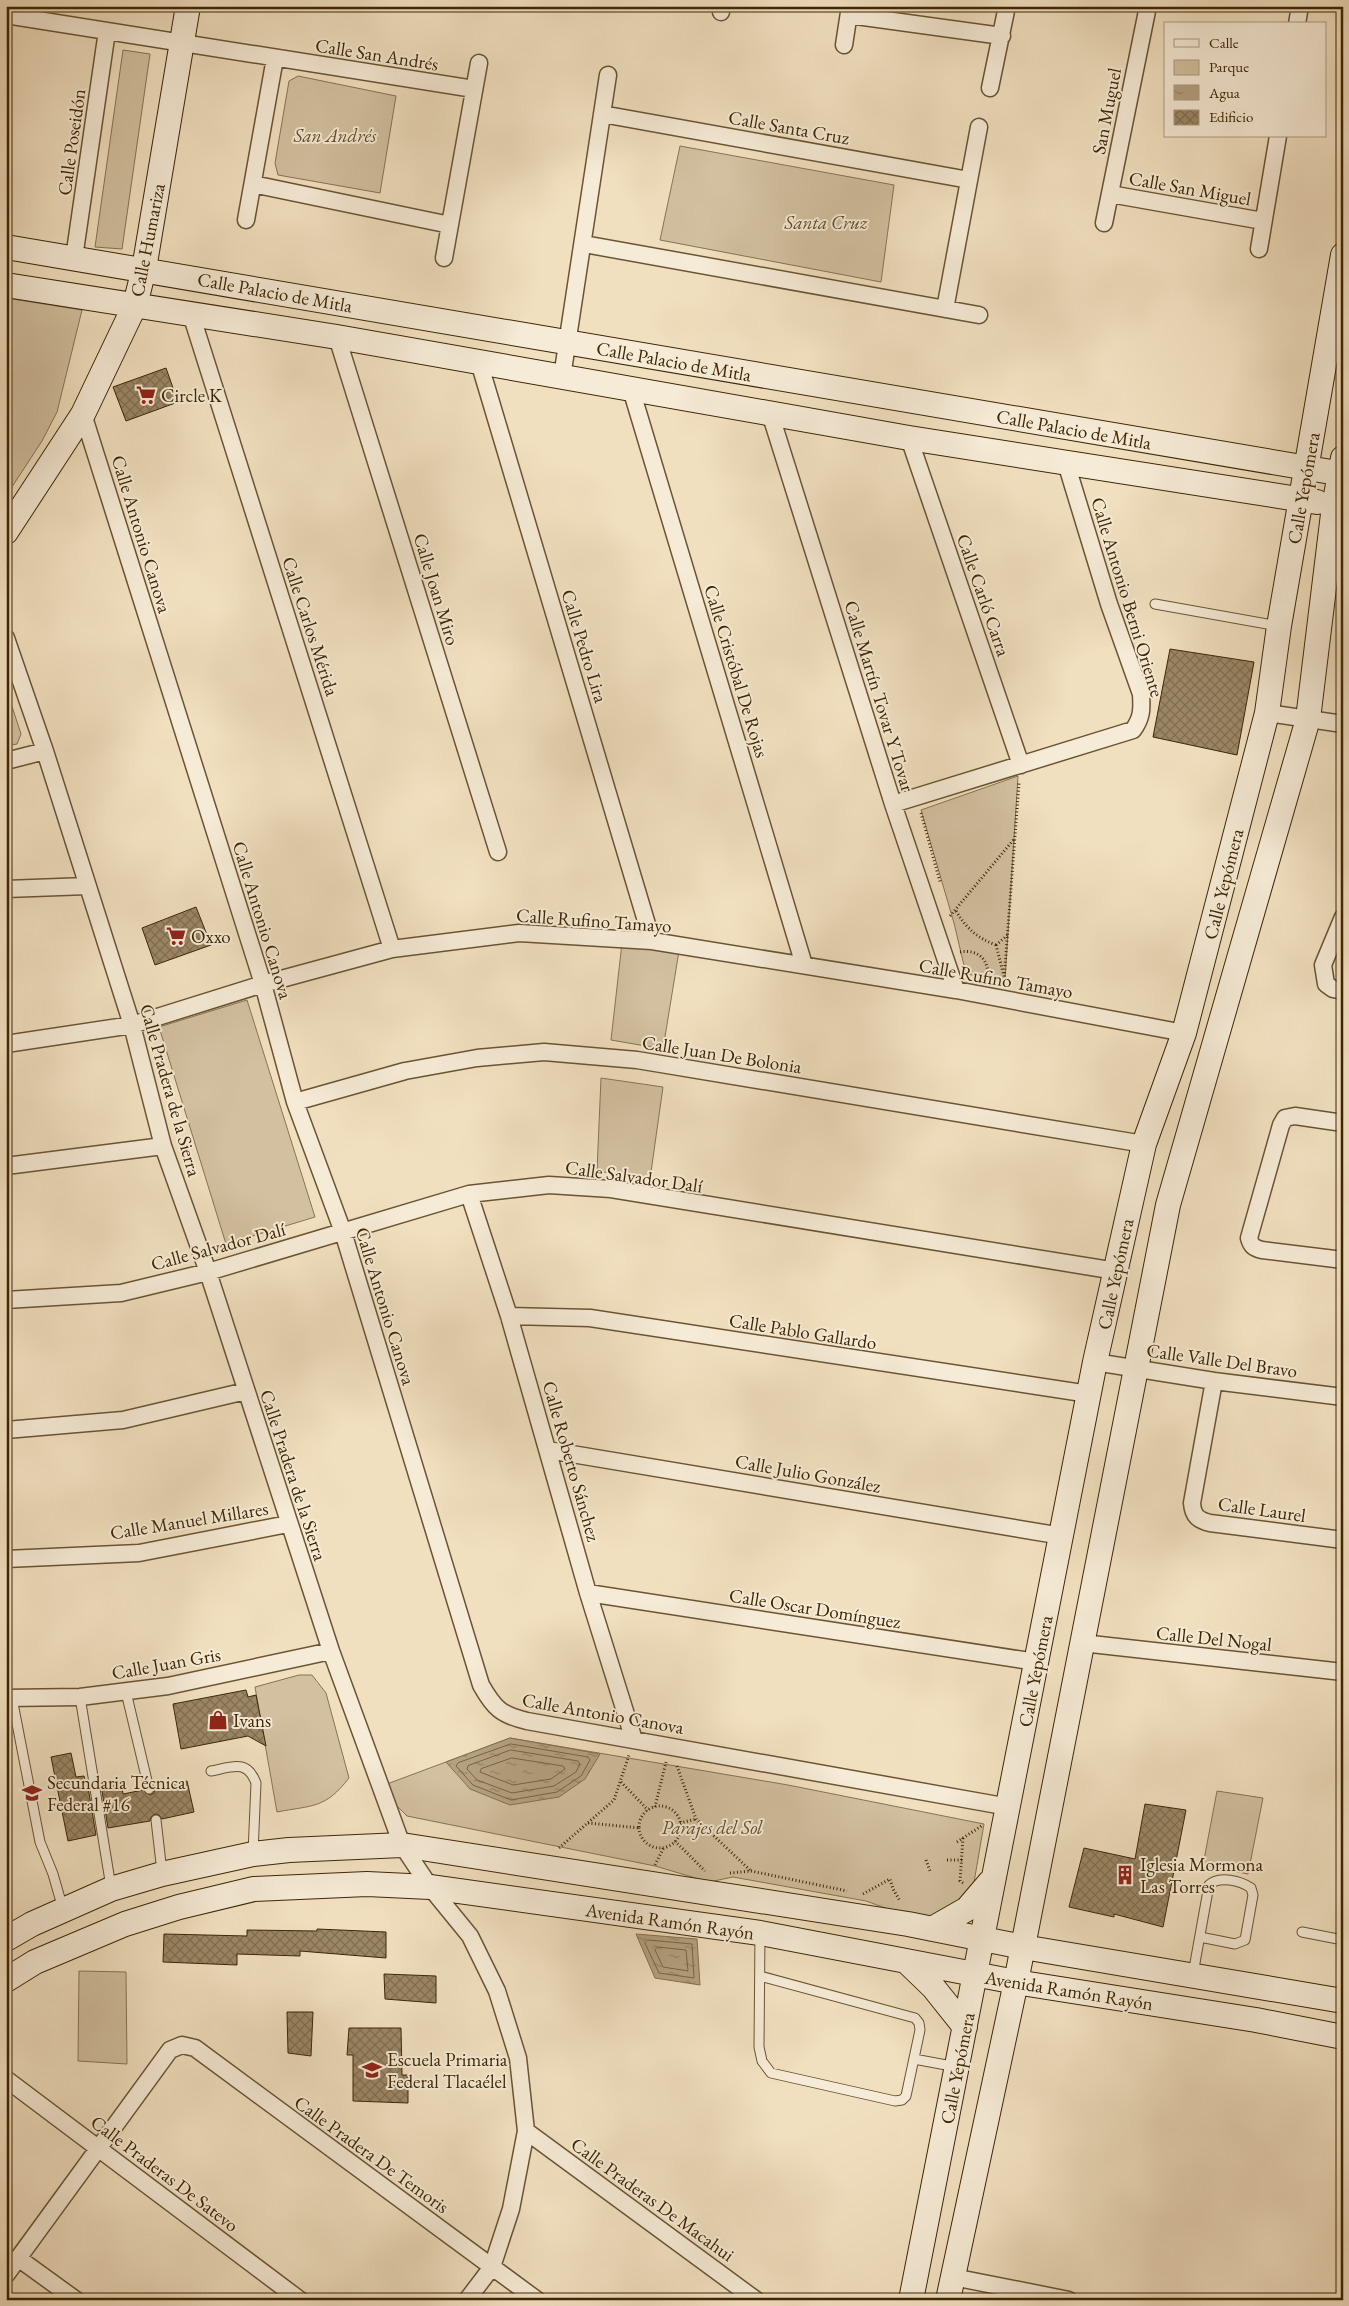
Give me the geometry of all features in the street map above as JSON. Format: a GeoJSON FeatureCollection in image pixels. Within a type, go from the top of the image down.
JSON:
{"type":"FeatureCollection","features":[{"type":"Feature","properties":{"kind":"main road","name":"Calle Humariza"},"geometry":{"type":"LineString","coordinates":[[6,532],[83,414],[136,305],[144,269],[188,6]]}},
{"type":"Feature","properties":{"kind":"main road","name":"Calle Palacio de Mitla"},"geometry":{"type":"LineString","coordinates":[[6,247],[1306,468],[1342,469]]}},
{"type":"Feature","properties":{"kind":"main road","name":"Calle Yepómera"},"geometry":{"type":"LineString","coordinates":[[911,2300],[992,1879],[1009,1807],[1095,1362],[1144,1144],[1184,1033],[1267,714],[1279,626],[1343,255]]}},
{"type":"Feature","properties":{"kind":"main road","name":"Calle Palacio de Mitla"},"geometry":{"type":"LineString","coordinates":[[6,285],[337,337],[909,438],[1301,498],[1338,506]]}},
{"type":"Feature","properties":{"kind":"main road","name":"Calle Yepómera"},"geometry":{"type":"LineString","coordinates":[[951,2288],[1016,1982],[1168,1205],[1308,719],[1342,469]]}},
{"type":"Feature","properties":{"kind":"main road","name":"Avenida Ramón Rayón"},"geometry":{"type":"LineString","coordinates":[[6,1940],[32,1924],[111,1889],[162,1874],[253,1854],[290,1850],[402,1845],[932,1929],[1023,1947],[1193,1974],[1343,2001]]}},
{"type":"Feature","properties":{"kind":"main road"},"geometry":{"type":"LineString","coordinates":[[932,1929],[968,1910],[992,1879]]}},
{"type":"Feature","properties":{"kind":"main road","name":"Avenida Ramón Rayón"},"geometry":{"type":"LineString","coordinates":[[6,1980],[35,1962],[125,1924],[179,1907],[254,1889],[366,1884],[430,1887],[760,1933],[1016,1982],[1256,2020],[1343,2037]]}},
{"type":"Feature","properties":{"kind":"main road"},"geometry":{"type":"LineString","coordinates":[[906,1961],[934,1987],[965,2027]]}},
{"type":"Feature","properties":{"kind":"street"},"geometry":{"type":"LineString","coordinates":[[990,88],[1007,6]]}},
{"type":"Feature","properties":{"kind":"street","name":"San Muguel"},"geometry":{"type":"LineString","coordinates":[[1104,223],[1148,6]]}},
{"type":"Feature","properties":{"kind":"street"},"geometry":{"type":"LineString","coordinates":[[1297,22],[1300,6]]}},
{"type":"Feature","properties":{"kind":"street"},"geometry":{"type":"LineString","coordinates":[[844,46],[850,11],[1002,36]]}},
{"type":"Feature","properties":{"kind":"street","name":"Calle San Andrés"},"geometry":{"type":"LineString","coordinates":[[6,15],[182,41],[274,58],[474,89]]}},
{"type":"Feature","properties":{"kind":"street","name":"Calle Poseidón"},"geometry":{"type":"LineString","coordinates":[[74,258],[107,31]]}},
{"type":"Feature","properties":{"kind":"street"},"geometry":{"type":"LineString","coordinates":[[246,220],[274,58]]}},
{"type":"Feature","properties":{"kind":"street"},"geometry":{"type":"LineString","coordinates":[[444,258],[479,63]]}},
{"type":"Feature","properties":{"kind":"street"},"geometry":{"type":"LineString","coordinates":[[562,377],[569,343],[608,75]]}},
{"type":"Feature","properties":{"kind":"street","name":"Calle Santa Cruz"},"geometry":{"type":"LineString","coordinates":[[602,114],[969,180]]}},
{"type":"Feature","properties":{"kind":"street"},"geometry":{"type":"LineString","coordinates":[[945,309],[979,127]]}},
{"type":"Feature","properties":{"kind":"street","name":"Calle San Miguel"},"geometry":{"type":"LineString","coordinates":[[1259,249],[1278,138]]}},
{"type":"Feature","properties":{"kind":"street"},"geometry":{"type":"LineString","coordinates":[[253,184],[450,226]]}},
{"type":"Feature","properties":{"kind":"street","name":"Calle San Miguel"},"geometry":{"type":"LineString","coordinates":[[1110,194],[1263,221]]}},
{"type":"Feature","properties":{"kind":"street"},"geometry":{"type":"LineString","coordinates":[[584,244],[979,315]]}},
{"type":"Feature","properties":{"kind":"street","name":"Calle Carlos Mérida"},"geometry":{"type":"LineString","coordinates":[[191,314],[392,949]]}},
{"type":"Feature","properties":{"kind":"street","name":"Calle Joan Miro"},"geometry":{"type":"LineString","coordinates":[[337,337],[498,852]]}},
{"type":"Feature","properties":{"kind":"street","name":"Calle Pedro Lira"},"geometry":{"type":"LineString","coordinates":[[479,362],[652,941]]}},
{"type":"Feature","properties":{"kind":"street","name":"Calle Cristóbal De Rojas"},"geometry":{"type":"LineString","coordinates":[[631,389],[804,965]]}},
{"type":"Feature","properties":{"kind":"street","name":"Calle Antonio Canova"},"geometry":{"type":"LineString","coordinates":[[83,414],[263,984],[295,1102],[343,1232],[481,1685],[489,1700],[498,1711],[510,1717],[1009,1807]]}},
{"type":"Feature","properties":{"kind":"street","name":"Calle Martín Tovar Y Tovar"},"geometry":{"type":"LineString","coordinates":[[770,414],[893,804],[956,990]]}},
{"type":"Feature","properties":{"kind":"street","name":"Calle Carló Carra"},"geometry":{"type":"LineString","coordinates":[[909,438],[1021,765]]}},
{"type":"Feature","properties":{"kind":"street","name":"Calle Antonio Berni Oriente"},"geometry":{"type":"LineString","coordinates":[[893,804],[1133,730],[1140,721],[1142,709],[1141,694],[1109,604],[1066,463]]}},
{"type":"Feature","properties":{"kind":"street","name":"Calle Pradera de la Sierra"},"geometry":{"type":"LineString","coordinates":[[6,638],[45,751],[132,1024],[163,1146],[208,1272],[288,1524],[331,1651],[402,1845],[430,1887],[470,1936],[497,1991],[518,2058],[526,2131],[511,2209],[492,2267],[467,2300]]}},
{"type":"Feature","properties":{"kind":"street"},"geometry":{"type":"LineString","coordinates":[[1267,714],[1343,724]]}},
{"type":"Feature","properties":{"kind":"street"},"geometry":{"type":"LineString","coordinates":[[6,761],[45,751]]}},
{"type":"Feature","properties":{"kind":"street"},"geometry":{"type":"LineString","coordinates":[[6,889],[87,886]]}},
{"type":"Feature","properties":{"kind":"street"},"geometry":{"type":"LineString","coordinates":[[1343,917],[1323,965],[1326,984],[1333,989],[1343,992]]}},
{"type":"Feature","properties":{"kind":"street","name":"Calle Rufino Tamayo"},"geometry":{"type":"LineString","coordinates":[[6,1044],[132,1024],[263,984],[392,949],[519,933],[652,941],[956,990],[1184,1033]]}},
{"type":"Feature","properties":{"kind":"street","name":"Calle Juan De Bolonia"},"geometry":{"type":"LineString","coordinates":[[295,1102],[405,1071],[477,1058],[544,1052],[637,1060],[1144,1144]]}},
{"type":"Feature","properties":{"kind":"street"},"geometry":{"type":"LineString","coordinates":[[1343,1123],[1295,1116],[1285,1118],[1278,1134],[1250,1231],[1250,1244],[1262,1250],[1343,1260]]}},
{"type":"Feature","properties":{"kind":"street"},"geometry":{"type":"LineString","coordinates":[[6,1166],[163,1146]]}},
{"type":"Feature","properties":{"kind":"street","name":"Calle Salvador Dalí"},"geometry":{"type":"LineString","coordinates":[[6,1300],[121,1293],[208,1272],[469,1194],[549,1184],[611,1189],[1116,1271]]}},
{"type":"Feature","properties":{"kind":"street","name":"Calle Roberto Sánchez"},"geometry":{"type":"LineString","coordinates":[[469,1194],[509,1316],[588,1593],[633,1739]]}},
{"type":"Feature","properties":{"kind":"street","name":"Calle Pablo Gallardo"},"geometry":{"type":"LineString","coordinates":[[509,1316],[590,1318],[1089,1394]]}},
{"type":"Feature","properties":{"kind":"street","name":"Calle Valle Del Bravo"},"geometry":{"type":"LineString","coordinates":[[1095,1362],[1214,1381],[1343,1397]]}},
{"type":"Feature","properties":{"kind":"street","name":"Calle Laurel"},"geometry":{"type":"LineString","coordinates":[[1214,1381],[1192,1503],[1195,1515],[1200,1520],[1210,1523],[1343,1540]]}},
{"type":"Feature","properties":{"kind":"street"},"geometry":{"type":"LineString","coordinates":[[6,1430],[124,1420],[246,1391]]}},
{"type":"Feature","properties":{"kind":"street","name":"Calle Julio González"},"geometry":{"type":"LineString","coordinates":[[548,1450],[1062,1536]]}},
{"type":"Feature","properties":{"kind":"street","name":"Calle Manuel Millares"},"geometry":{"type":"LineString","coordinates":[[6,1559],[139,1553],[288,1524]]}},
{"type":"Feature","properties":{"kind":"street","name":"Calle Oscar Domínguez"},"geometry":{"type":"LineString","coordinates":[[588,1593],[1036,1662]]}},
{"type":"Feature","properties":{"kind":"street","name":"Calle Del Nogal"},"geometry":{"type":"LineString","coordinates":[[1082,1643],[1343,1672]]}},
{"type":"Feature","properties":{"kind":"street","name":"Calle Juan Gris"},"geometry":{"type":"LineString","coordinates":[[9,1698],[80,1697],[168,1686],[331,1651]]}},
{"type":"Feature","properties":{"kind":"street","name":"Calle Pradera De Temoris"},"geometry":{"type":"LineString","coordinates":[[98,2148],[170,2050],[182,2045],[195,2048],[537,2300]]}},
{"type":"Feature","properties":{"kind":"street","name":"Calle Praderas De Satevo"},"geometry":{"type":"LineString","coordinates":[[6,2079],[300,2300]]}},
{"type":"Feature","properties":{"kind":"street","name":"Calle Praderas De Macahui"},"geometry":{"type":"LineString","coordinates":[[526,2131],[756,2300]]}},
{"type":"Feature","properties":{"kind":"street"},"geometry":{"type":"LineString","coordinates":[[6,2274],[98,2148]]}},
{"type":"Feature","properties":{"kind":"street"},"geometry":{"type":"LineString","coordinates":[[18,2258],[76,2300]]}},
{"type":"Feature","properties":{"kind":"street"},"geometry":{"type":"LineString","coordinates":[[951,2288],[1070,2300]]}},
{"type":"Feature","properties":{"kind":"lane"},"geometry":{"type":"LineString","coordinates":[[1155,604],[1279,626]]}},
{"type":"Feature","properties":{"kind":"lane"},"geometry":{"type":"LineString","coordinates":[[126,1692],[149,1789]]}},
{"type":"Feature","properties":{"kind":"lane"},"geometry":{"type":"LineString","coordinates":[[80,1697],[111,1889]]}},
{"type":"Feature","properties":{"kind":"lane"},"geometry":{"type":"LineString","coordinates":[[9,1698],[40,1842],[53,1874],[63,1910]]}},
{"type":"Feature","properties":{"kind":"lane"},"geometry":{"type":"LineString","coordinates":[[211,1771],[238,1766],[252,1772],[256,1783],[253,1854]]}},
{"type":"Feature","properties":{"kind":"lane"},"geometry":{"type":"LineString","coordinates":[[156,1820],[162,1874]]}},
{"type":"Feature","properties":{"kind":"lane"},"geometry":{"type":"LineString","coordinates":[[1193,1974],[1200,1937],[1210,1885],[1213,1881],[1223,1879],[1251,1888],[1253,1895],[1245,1940],[1235,1944],[1200,1937]]}},
{"type":"Feature","properties":{"kind":"lane"},"geometry":{"type":"LineString","coordinates":[[1302,1932],[1343,1940]]}},
{"type":"Feature","properties":{"kind":"lane"},"geometry":{"type":"LineString","coordinates":[[760,1933],[759,2047],[762,2061],[771,2073],[894,2101],[902,2100],[906,2096],[920,2030],[919,2023],[915,2018],[760,1976]]}},
{"type":"Feature","properties":{"kind":"lane"},"geometry":{"type":"LineString","coordinates":[[914,2059],[957,2067]]}},
{"type":"Feature","properties":{"kind":"path"},"geometry":{"type":"LineString","coordinates":[[996,945],[1005,981],[1021,765]]}},
{"type":"Feature","properties":{"kind":"path"},"geometry":{"type":"LineString","coordinates":[[949,916],[956,911],[1015,838]]}},
{"type":"Feature","properties":{"kind":"path"},"geometry":{"type":"LineString","coordinates":[[956,911],[972,932],[983,940],[996,945]]}},
{"type":"Feature","properties":{"kind":"path"},"geometry":{"type":"LineString","coordinates":[[996,945],[1009,934]]}},
{"type":"Feature","properties":{"kind":"path"},"geometry":{"type":"LineString","coordinates":[[959,952],[969,951],[978,953],[985,960],[989,968],[988,978]]}},
{"type":"Feature","properties":{"kind":"path"},"geometry":{"type":"LineString","coordinates":[[557,1869],[560,1847],[614,1800],[633,1739]]}},
{"type":"Feature","properties":{"kind":"path"},"geometry":{"type":"LineString","coordinates":[[655,1807],[674,1747]]}},
{"type":"Feature","properties":{"kind":"path"},"geometry":{"type":"LineString","coordinates":[[674,1747],[677,1767],[696,1819],[751,1871],[864,1894],[890,1879],[893,1889],[904,1906]]}},
{"type":"Feature","properties":{"kind":"path"},"geometry":{"type":"LineString","coordinates":[[620,1782],[648,1810]]}},
{"type":"Feature","properties":{"kind":"path"},"geometry":{"type":"LineString","coordinates":[[655,1807],[668,1808],[678,1817],[680,1823],[681,1829],[676,1841],[664,1848],[651,1846],[641,1835],[640,1821],[648,1810],[655,1807]]}},
{"type":"Feature","properties":{"kind":"path"},"geometry":{"type":"LineString","coordinates":[[680,1823],[696,1819]]}},
{"type":"Feature","properties":{"kind":"path"},"geometry":{"type":"LineString","coordinates":[[587,1823],[640,1828]]}},
{"type":"Feature","properties":{"kind":"path"},"geometry":{"type":"LineString","coordinates":[[960,1881],[963,1838]]}},
{"type":"Feature","properties":{"kind":"path"},"geometry":{"type":"LineString","coordinates":[[676,1841],[710,1876],[705,1893]]}},
{"type":"Feature","properties":{"kind":"path"},"geometry":{"type":"LineString","coordinates":[[926,1860],[930,1871]]}},
{"type":"Feature","properties":{"kind":"path"},"geometry":{"type":"LineString","coordinates":[[947,1860],[962,1860]]}},
{"type":"Feature","properties":{"kind":"green space"},"geometry":{"type":"Polygon","coordinates":[[[123,50],[150,54],[122,249],[95,247],[123,50]]]}},
{"type":"Feature","properties":{"kind":"green space","name":"San Andrés"},"geometry":{"type":"Polygon","coordinates":[[[298,76],[396,96],[380,193],[278,175],[275,163],[289,81],[298,76]]]}},
{"type":"Feature","properties":{"kind":"green space","name":"Santa Cruz"},"geometry":{"type":"Polygon","coordinates":[[[680,146],[894,185],[881,282],[660,240],[680,146]]]}},
{"type":"Feature","properties":{"kind":"green space"},"geometry":{"type":"Polygon","coordinates":[[[6,298],[82,310],[57,412],[42,441],[6,496],[6,298]]]}},
{"type":"Feature","properties":{"kind":"green space"},"geometry":{"type":"Polygon","coordinates":[[[6,688],[21,734],[17,744],[6,746],[6,688]]]}},
{"type":"Feature","properties":{"kind":"green space"},"geometry":{"type":"Polygon","coordinates":[[[1018,776],[1005,980],[966,974],[954,923],[921,810],[1018,776]]]}},
{"type":"Feature","properties":{"kind":"green space"},"geometry":{"type":"Polygon","coordinates":[[[622,943],[679,951],[663,1049],[611,1040],[622,943]]]}},
{"type":"Feature","properties":{"kind":"green space"},"geometry":{"type":"Polygon","coordinates":[[[247,1000],[315,1217],[226,1244],[159,1027],[247,1000]]]}},
{"type":"Feature","properties":{"kind":"green space"},"geometry":{"type":"Polygon","coordinates":[[[601,1078],[663,1087],[650,1179],[597,1171],[601,1078]]]}},
{"type":"Feature","properties":{"kind":"green space"},"geometry":{"type":"Polygon","coordinates":[[[299,1675],[312,1675],[326,1693],[349,1778],[325,1801],[277,1812],[255,1687],[299,1675]]]}},
{"type":"Feature","properties":{"kind":"green space","name":"Parajes del Sol"},"geometry":{"type":"Polygon","coordinates":[[[510,1738],[788,1785],[984,1824],[972,1894],[944,1919],[916,1919],[866,1901],[733,1877],[709,1882],[655,1866],[407,1816],[390,1799],[387,1784],[510,1738]]]}},
{"type":"Feature","properties":{"kind":"green space"},"geometry":{"type":"Polygon","coordinates":[[[1217,1791],[1263,1798],[1248,1874],[1203,1865],[1217,1791]]]}},
{"type":"Feature","properties":{"kind":"green space"},"geometry":{"type":"Polygon","coordinates":[[[79,1971],[126,1972],[127,2064],[78,2061],[79,1971]]]}},
{"type":"Feature","properties":{"kind":"water"},"geometry":{"type":"Polygon","coordinates":[[[510,1738],[600,1754],[585,1779],[559,1797],[510,1805],[470,1789],[446,1762],[510,1738]]]}},
{"type":"Feature","properties":{"kind":"water"},"geometry":{"type":"Polygon","coordinates":[[[636,1934],[697,1939],[700,1985],[655,1978],[636,1934]]]}},
{"type":"Feature","properties":{"kind":"building","name":"Circle K"},"geometry":{"type":"Polygon","coordinates":[[[166,368],[178,402],[126,421],[113,387],[166,368]]]}},
{"type":"Feature","properties":{"kind":"building"},"geometry":{"type":"Polygon","coordinates":[[[1170,649],[1254,662],[1237,755],[1153,737],[1170,649]]]}},
{"type":"Feature","properties":{"kind":"building","name":"Oxxo"},"geometry":{"type":"Polygon","coordinates":[[[196,907],[211,945],[155,965],[142,928],[196,907]]]}},
{"type":"Feature","properties":{"kind":"building","name":"Ivans"},"geometry":{"type":"Polygon","coordinates":[[[246,1690],[248,1697],[256,1695],[266,1746],[248,1736],[181,1749],[173,1704],[246,1690]]]}},
{"type":"Feature","properties":{"kind":"building"},"geometry":{"type":"Polygon","coordinates":[[[71,1753],[76,1777],[84,1776],[88,1787],[96,1835],[68,1841],[51,1757],[71,1753]]]}},
{"type":"Feature","properties":{"kind":"building"},"geometry":{"type":"Polygon","coordinates":[[[121,1781],[123,1794],[143,1790],[150,1795],[154,1793],[155,1788],[187,1781],[194,1812],[162,1819],[159,1815],[155,1814],[151,1817],[150,1821],[108,1828],[101,1785],[121,1781]]]}},
{"type":"Feature","properties":{"kind":"building","name":"Iglesia Mormona Las Torres"},"geometry":{"type":"Polygon","coordinates":[[[1145,1804],[1186,1810],[1163,1927],[1114,1914],[1114,1917],[1069,1907],[1084,1848],[1135,1859],[1145,1804]]]}},
{"type":"Feature","properties":{"kind":"building"},"geometry":{"type":"Polygon","coordinates":[[[317,1929],[386,1932],[386,1958],[300,1951],[300,1956],[237,1954],[237,1965],[163,1962],[164,1934],[247,1936],[247,1930],[317,1931],[317,1929]]]}},
{"type":"Feature","properties":{"kind":"building"},"geometry":{"type":"Polygon","coordinates":[[[384,1974],[436,1976],[436,2003],[385,1999],[384,1974]]]}},
{"type":"Feature","properties":{"kind":"building"},"geometry":{"type":"Polygon","coordinates":[[[287,2012],[313,2012],[311,2056],[288,2053],[287,2012]]]}},
{"type":"Feature","properties":{"kind":"building"},"geometry":{"type":"Polygon","coordinates":[[[349,2028],[401,2028],[402,2075],[408,2075],[408,2103],[353,2101],[353,2055],[347,2055],[349,2028]]]}},
{"type":"Feature","properties":{"kind":"place","name":"Circle K"},"geometry":{"type":"Point","coordinates":[146,395]}},
{"type":"Feature","properties":{"kind":"place","name":"Oxxo"},"geometry":{"type":"Point","coordinates":[176,936]}},
{"type":"Feature","properties":{"kind":"place","name":"Ivans"},"geometry":{"type":"Point","coordinates":[218,1720]}},
{"type":"Feature","properties":{"kind":"place","name":"Secundaria Técnica Federal #16"},"geometry":{"type":"Point","coordinates":[32,1793]}},
{"type":"Feature","properties":{"kind":"place","name":"Iglesia Mormona Las Torres"},"geometry":{"type":"Point","coordinates":[1125,1875]}},
{"type":"Feature","properties":{"kind":"place","name":"Escuela Primaria Federal Tlacaélel"},"geometry":{"type":"Point","coordinates":[372,2070]}}]}
